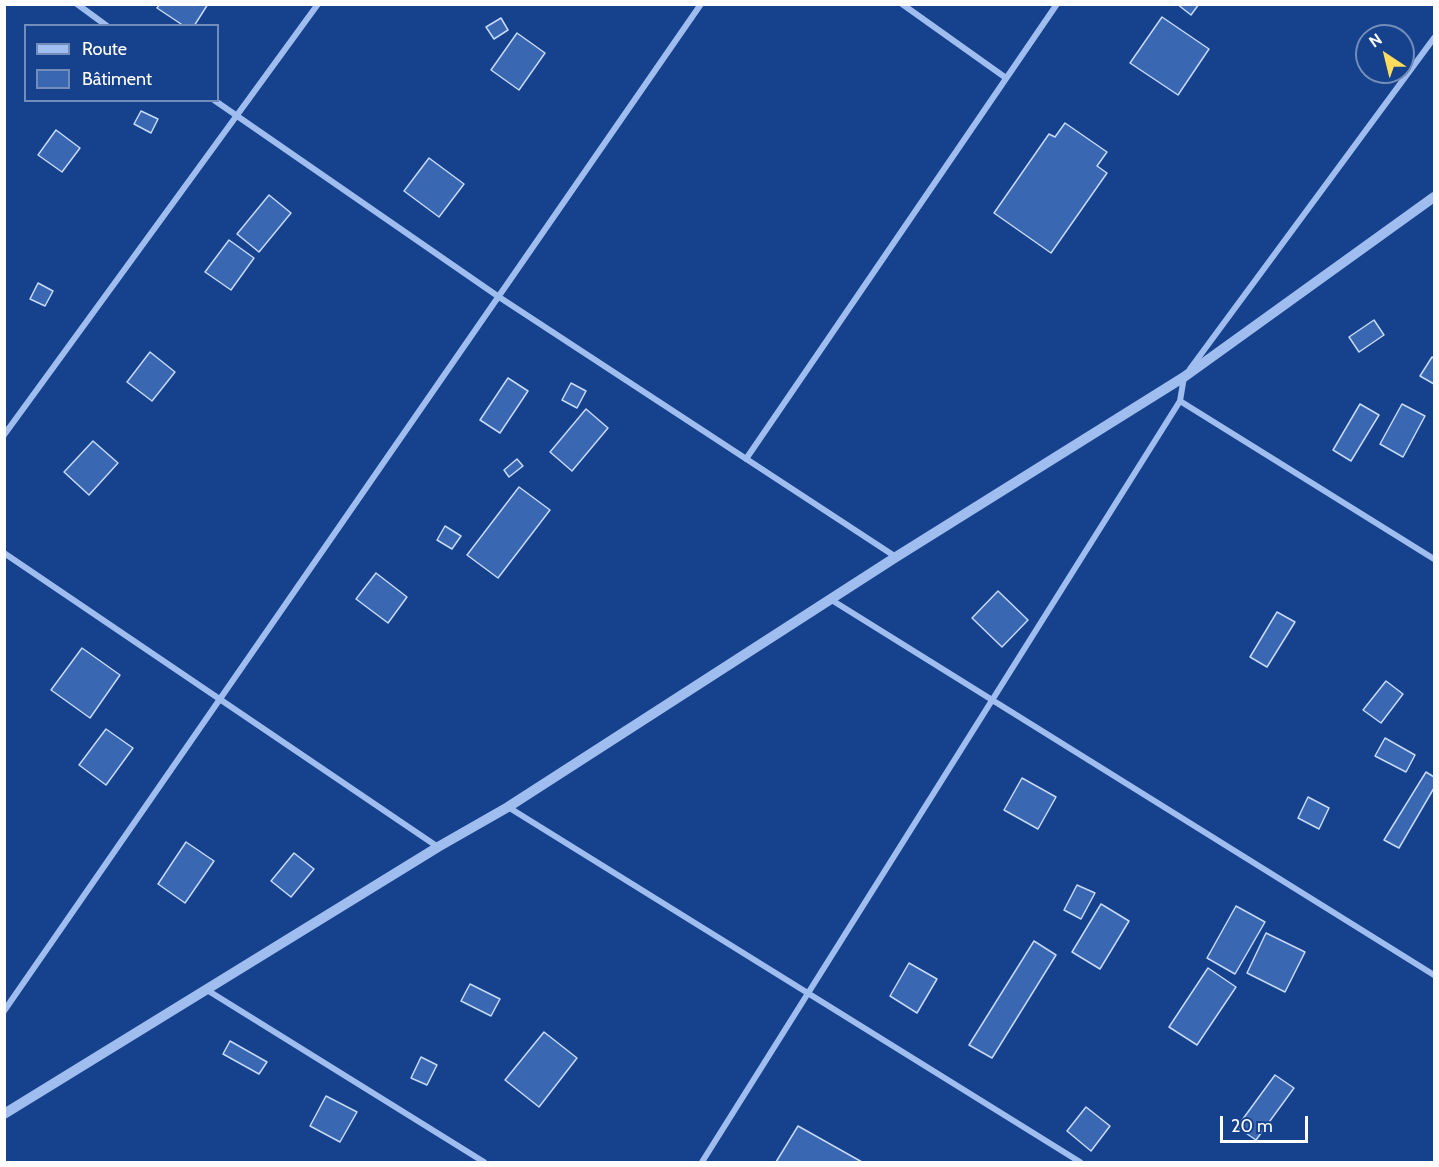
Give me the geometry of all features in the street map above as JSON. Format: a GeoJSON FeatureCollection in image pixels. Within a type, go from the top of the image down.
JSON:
{"type":"FeatureCollection","features":[{"type":"Feature","properties":{"kind":"street"},"geometry":{"type":"LineString","coordinates":[[77,4],[104,24]]}},
{"type":"Feature","properties":{"kind":"street"},"geometry":{"type":"LineString","coordinates":[[4,435],[318,4]]}},
{"type":"Feature","properties":{"kind":"street"},"geometry":{"type":"LineString","coordinates":[[4,1011],[701,4]]}},
{"type":"Feature","properties":{"kind":"street"},"geometry":{"type":"LineString","coordinates":[[902,4],[1006,78]]}},
{"type":"Feature","properties":{"kind":"street"},"geometry":{"type":"LineString","coordinates":[[746,459],[1057,4]]}},
{"type":"Feature","properties":{"kind":"street"},"geometry":{"type":"LineString","coordinates":[[702,1162],[1180,401],[1184,377],[1434,38]]}},
{"type":"Feature","properties":{"kind":"street"},"geometry":{"type":"LineString","coordinates":[[217,102],[499,297],[896,557]]}},
{"type":"Feature","properties":{"kind":"street"},"geometry":{"type":"LineString","coordinates":[[4,1114],[438,847],[508,807],[896,557],[1184,377],[1434,197]]}},
{"type":"Feature","properties":{"kind":"street"},"geometry":{"type":"LineString","coordinates":[[1180,401],[1434,559]]}},
{"type":"Feature","properties":{"kind":"street"},"geometry":{"type":"LineString","coordinates":[[4,553],[438,847]]}},
{"type":"Feature","properties":{"kind":"street"},"geometry":{"type":"LineString","coordinates":[[830,599],[1434,975]]}},
{"type":"Feature","properties":{"kind":"street"},"geometry":{"type":"LineString","coordinates":[[508,807],[1080,1162]]}},
{"type":"Feature","properties":{"kind":"street"},"geometry":{"type":"LineString","coordinates":[[207,990],[484,1162]]}},
{"type":"Feature","properties":{"kind":"building"},"geometry":{"type":"Polygon","coordinates":[[[160,4],[208,4],[195,24],[181,24],[157,8],[160,4]]]}},
{"type":"Feature","properties":{"kind":"building"},"geometry":{"type":"Polygon","coordinates":[[[1177,4],[1199,4],[1191,15],[1177,4]]]}},
{"type":"Feature","properties":{"kind":"building"},"geometry":{"type":"Polygon","coordinates":[[[1162,17],[1209,49],[1178,95],[1130,63],[1162,17]]]}},
{"type":"Feature","properties":{"kind":"building"},"geometry":{"type":"Polygon","coordinates":[[[501,18],[508,30],[494,39],[486,27],[501,18]]]}},
{"type":"Feature","properties":{"kind":"building"},"geometry":{"type":"Polygon","coordinates":[[[517,33],[545,53],[519,90],[491,70],[517,33]]]}},
{"type":"Feature","properties":{"kind":"building"},"geometry":{"type":"Polygon","coordinates":[[[141,111],[158,119],[151,133],[134,124],[141,111]]]}},
{"type":"Feature","properties":{"kind":"building"},"geometry":{"type":"Polygon","coordinates":[[[1065,123],[1107,152],[1097,166],[1107,173],[1051,253],[994,213],[1049,134],[1055,137],[1065,123]]]}},
{"type":"Feature","properties":{"kind":"building"},"geometry":{"type":"Polygon","coordinates":[[[56,130],[80,148],[62,172],[38,155],[56,130]]]}},
{"type":"Feature","properties":{"kind":"building"},"geometry":{"type":"Polygon","coordinates":[[[429,158],[464,184],[439,217],[404,191],[429,158]]]}},
{"type":"Feature","properties":{"kind":"building"},"geometry":{"type":"Polygon","coordinates":[[[269,195],[291,213],[259,252],[237,234],[269,195]]]}},
{"type":"Feature","properties":{"kind":"building"},"geometry":{"type":"Polygon","coordinates":[[[229,240],[254,258],[231,290],[205,272],[229,240]]]}},
{"type":"Feature","properties":{"kind":"building"},"geometry":{"type":"Polygon","coordinates":[[[38,283],[53,291],[45,306],[30,299],[38,283]]]}},
{"type":"Feature","properties":{"kind":"building"},"geometry":{"type":"Polygon","coordinates":[[[1374,320],[1384,335],[1359,352],[1349,337],[1374,320]]]}},
{"type":"Feature","properties":{"kind":"building"},"geometry":{"type":"Polygon","coordinates":[[[150,352],[175,372],[152,401],[127,382],[150,352]]]}},
{"type":"Feature","properties":{"kind":"building"},"geometry":{"type":"Polygon","coordinates":[[[1432,357],[1434,358],[1434,384],[1420,376],[1432,357]]]}},
{"type":"Feature","properties":{"kind":"building"},"geometry":{"type":"Polygon","coordinates":[[[508,378],[528,391],[500,433],[480,420],[508,378]]]}},
{"type":"Feature","properties":{"kind":"building"},"geometry":{"type":"Polygon","coordinates":[[[571,383],[586,391],[577,408],[562,400],[571,383]]]}},
{"type":"Feature","properties":{"kind":"building"},"geometry":{"type":"Polygon","coordinates":[[[1360,404],[1379,415],[1351,461],[1333,450],[1360,404]]]}},
{"type":"Feature","properties":{"kind":"building"},"geometry":{"type":"Polygon","coordinates":[[[1402,404],[1425,416],[1403,457],[1380,444],[1402,404]]]}},
{"type":"Feature","properties":{"kind":"building"},"geometry":{"type":"Polygon","coordinates":[[[586,409],[608,428],[572,471],[550,452],[586,409]]]}},
{"type":"Feature","properties":{"kind":"building"},"geometry":{"type":"Polygon","coordinates":[[[93,441],[118,463],[89,495],[64,472],[93,441]]]}},
{"type":"Feature","properties":{"kind":"building"},"geometry":{"type":"Polygon","coordinates":[[[517,459],[523,466],[509,477],[504,470],[517,459]]]}},
{"type":"Feature","properties":{"kind":"building"},"geometry":{"type":"Polygon","coordinates":[[[519,487],[550,510],[498,578],[467,555],[519,487]]]}},
{"type":"Feature","properties":{"kind":"building"},"geometry":{"type":"Polygon","coordinates":[[[445,526],[461,536],[452,549],[437,540],[445,526]]]}},
{"type":"Feature","properties":{"kind":"building"},"geometry":{"type":"Polygon","coordinates":[[[376,573],[407,597],[388,623],[356,599],[376,573]]]}},
{"type":"Feature","properties":{"kind":"building"},"geometry":{"type":"Polygon","coordinates":[[[998,591],[1028,620],[1002,647],[972,618],[998,591]]]}},
{"type":"Feature","properties":{"kind":"building"},"geometry":{"type":"Polygon","coordinates":[[[1277,612],[1295,622],[1267,667],[1250,657],[1277,612]]]}},
{"type":"Feature","properties":{"kind":"building"},"geometry":{"type":"Polygon","coordinates":[[[82,648],[120,675],[90,718],[51,690],[82,648]]]}},
{"type":"Feature","properties":{"kind":"building"},"geometry":{"type":"Polygon","coordinates":[[[1386,681],[1403,694],[1381,723],[1363,710],[1386,681]]]}},
{"type":"Feature","properties":{"kind":"building"},"geometry":{"type":"Polygon","coordinates":[[[106,729],[133,748],[106,785],[79,765],[106,729]]]}},
{"type":"Feature","properties":{"kind":"building"},"geometry":{"type":"Polygon","coordinates":[[[1385,738],[1415,755],[1406,772],[1375,756],[1385,738]]]}},
{"type":"Feature","properties":{"kind":"building"},"geometry":{"type":"Polygon","coordinates":[[[1426,772],[1434,777],[1434,788],[1399,848],[1384,840],[1426,772]]]}},
{"type":"Feature","properties":{"kind":"building"},"geometry":{"type":"Polygon","coordinates":[[[1022,778],[1056,797],[1038,829],[1004,810],[1022,778]]]}},
{"type":"Feature","properties":{"kind":"building"},"geometry":{"type":"Polygon","coordinates":[[[1308,797],[1329,808],[1319,829],[1298,818],[1308,797]]]}},
{"type":"Feature","properties":{"kind":"building"},"geometry":{"type":"Polygon","coordinates":[[[186,842],[214,861],[185,903],[158,884],[186,842]]]}},
{"type":"Feature","properties":{"kind":"building"},"geometry":{"type":"Polygon","coordinates":[[[294,853],[314,869],[291,897],[271,881],[294,853]]]}},
{"type":"Feature","properties":{"kind":"building"},"geometry":{"type":"Polygon","coordinates":[[[1077,885],[1095,893],[1081,919],[1064,910],[1077,885]]]}},
{"type":"Feature","properties":{"kind":"building"},"geometry":{"type":"Polygon","coordinates":[[[1101,904],[1129,921],[1100,969],[1072,952],[1101,904]]]}},
{"type":"Feature","properties":{"kind":"building"},"geometry":{"type":"Polygon","coordinates":[[[1236,906],[1265,922],[1235,974],[1207,958],[1236,906]]]}},
{"type":"Feature","properties":{"kind":"building"},"geometry":{"type":"Polygon","coordinates":[[[1266,933],[1305,952],[1285,992],[1247,973],[1266,933]]]}},
{"type":"Feature","properties":{"kind":"building"},"geometry":{"type":"Polygon","coordinates":[[[1034,941],[1056,955],[992,1058],[969,1045],[1034,941]]]}},
{"type":"Feature","properties":{"kind":"building"},"geometry":{"type":"Polygon","coordinates":[[[909,963],[937,979],[917,1013],[890,996],[909,963]]]}},
{"type":"Feature","properties":{"kind":"building"},"geometry":{"type":"Polygon","coordinates":[[[1208,968],[1236,987],[1197,1045],[1169,1027],[1208,968]]]}},
{"type":"Feature","properties":{"kind":"building"},"geometry":{"type":"Polygon","coordinates":[[[470,984],[500,999],[491,1016],[461,1001],[470,984]]]}},
{"type":"Feature","properties":{"kind":"building"},"geometry":{"type":"Polygon","coordinates":[[[544,1032],[577,1058],[539,1107],[505,1080],[544,1032]]]}},
{"type":"Feature","properties":{"kind":"building"},"geometry":{"type":"Polygon","coordinates":[[[230,1041],[267,1062],[259,1074],[223,1054],[230,1041]]]}},
{"type":"Feature","properties":{"kind":"building"},"geometry":{"type":"Polygon","coordinates":[[[421,1057],[437,1065],[427,1085],[411,1078],[421,1057]]]}},
{"type":"Feature","properties":{"kind":"building"},"geometry":{"type":"Polygon","coordinates":[[[1275,1075],[1294,1088],[1256,1140],[1237,1127],[1275,1075]]]}},
{"type":"Feature","properties":{"kind":"building"},"geometry":{"type":"Polygon","coordinates":[[[326,1096],[357,1112],[340,1142],[310,1126],[326,1096]]]}},
{"type":"Feature","properties":{"kind":"building"},"geometry":{"type":"Polygon","coordinates":[[[1086,1107],[1110,1126],[1091,1151],[1067,1131],[1086,1107]]]}},
{"type":"Feature","properties":{"kind":"building"},"geometry":{"type":"Polygon","coordinates":[[[798,1126],[862,1162],[776,1162],[798,1126]]]}}]}
